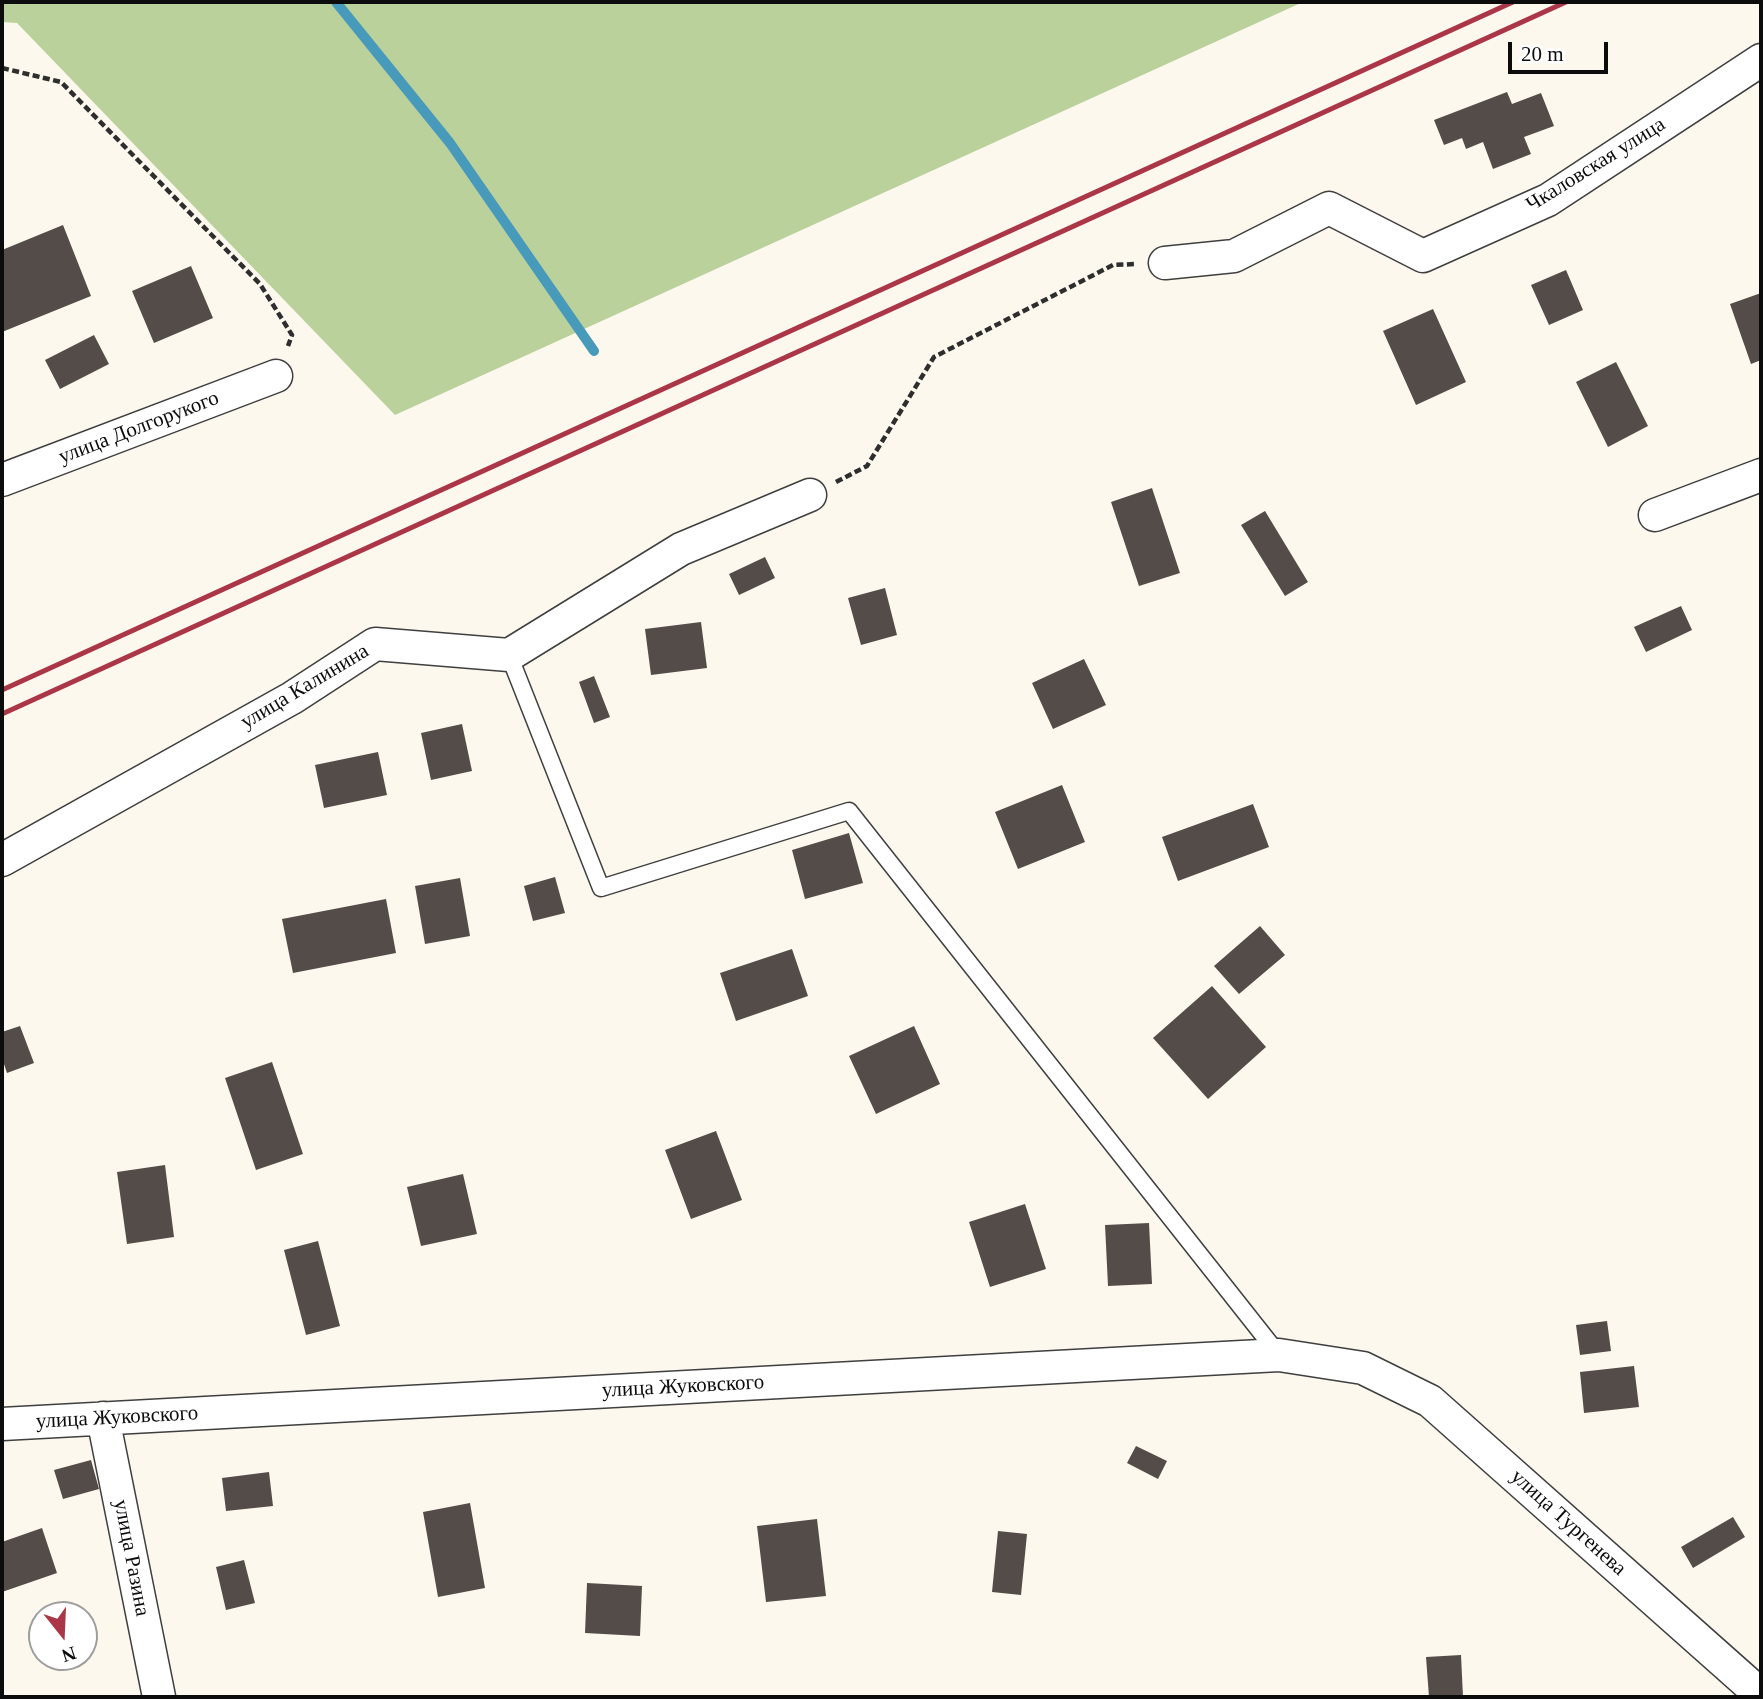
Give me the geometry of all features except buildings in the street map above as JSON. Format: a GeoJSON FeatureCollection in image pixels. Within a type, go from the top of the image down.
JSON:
{"type":"FeatureCollection","features":[{"type":"Feature","properties":{"kind":"street","name":"Чкаловская улица"},"geometry":{"type":"LineString","coordinates":[[1165,263],[1234,256],[1329,208],[1423,256],[1548,200],[1761,60]]}},
{"type":"Feature","properties":{"kind":"street","name":"улица Долгорукого"},"geometry":{"type":"LineString","coordinates":[[2,480],[276,376]]}},
{"type":"Feature","properties":{"kind":"street"},"geometry":{"type":"LineString","coordinates":[[1655,515],[1761,475]]}},
{"type":"Feature","properties":{"kind":"street"},"geometry":{"type":"LineString","coordinates":[[509,655],[681,549],[810,495]]}},
{"type":"Feature","properties":{"kind":"street","name":"улица Калинина"},"geometry":{"type":"LineString","coordinates":[[2,860],[292,698],[375,644],[509,655]]}},
{"type":"Feature","properties":{"kind":"street","name":"улица Жуковского"},"geometry":{"type":"LineString","coordinates":[[2,1424],[1279,1355],[1363,1368]]}},
{"type":"Feature","properties":{"kind":"street","name":"улица Тургенева"},"geometry":{"type":"LineString","coordinates":[[1363,1368],[1430,1401],[1761,1695]]}},
{"type":"Feature","properties":{"kind":"street","name":"улица Разина"},"geometry":{"type":"LineString","coordinates":[[103,1418],[159,1697]]}},
{"type":"Feature","properties":{"kind":"lane"},"geometry":{"type":"LineString","coordinates":[[509,655],[601,888],[849,811],[1279,1355]]}},
{"type":"Feature","properties":{"kind":"path"},"geometry":{"type":"LineString","coordinates":[[2,68],[61,82],[260,284],[292,335],[276,376]]}},
{"type":"Feature","properties":{"kind":"path"},"geometry":{"type":"LineString","coordinates":[[810,495],[867,466],[934,357],[1113,265],[1165,263]]}},
{"type":"Feature","properties":{"kind":"green space"},"geometry":{"type":"Polygon","coordinates":[[[2,2],[1303,2],[395,415],[17,23],[2,22],[2,2]]]}},
{"type":"Feature","properties":{"kind":"waterway"},"geometry":{"type":"LineString","coordinates":[[336,2],[450,143],[594,351]]}},
{"type":"Feature","properties":{"kind":"railway"},"geometry":{"type":"LineString","coordinates":[[2,690],[1513,2]]}},
{"type":"Feature","properties":{"kind":"railway"},"geometry":{"type":"LineString","coordinates":[[2,714],[1566,2]]}}]}
